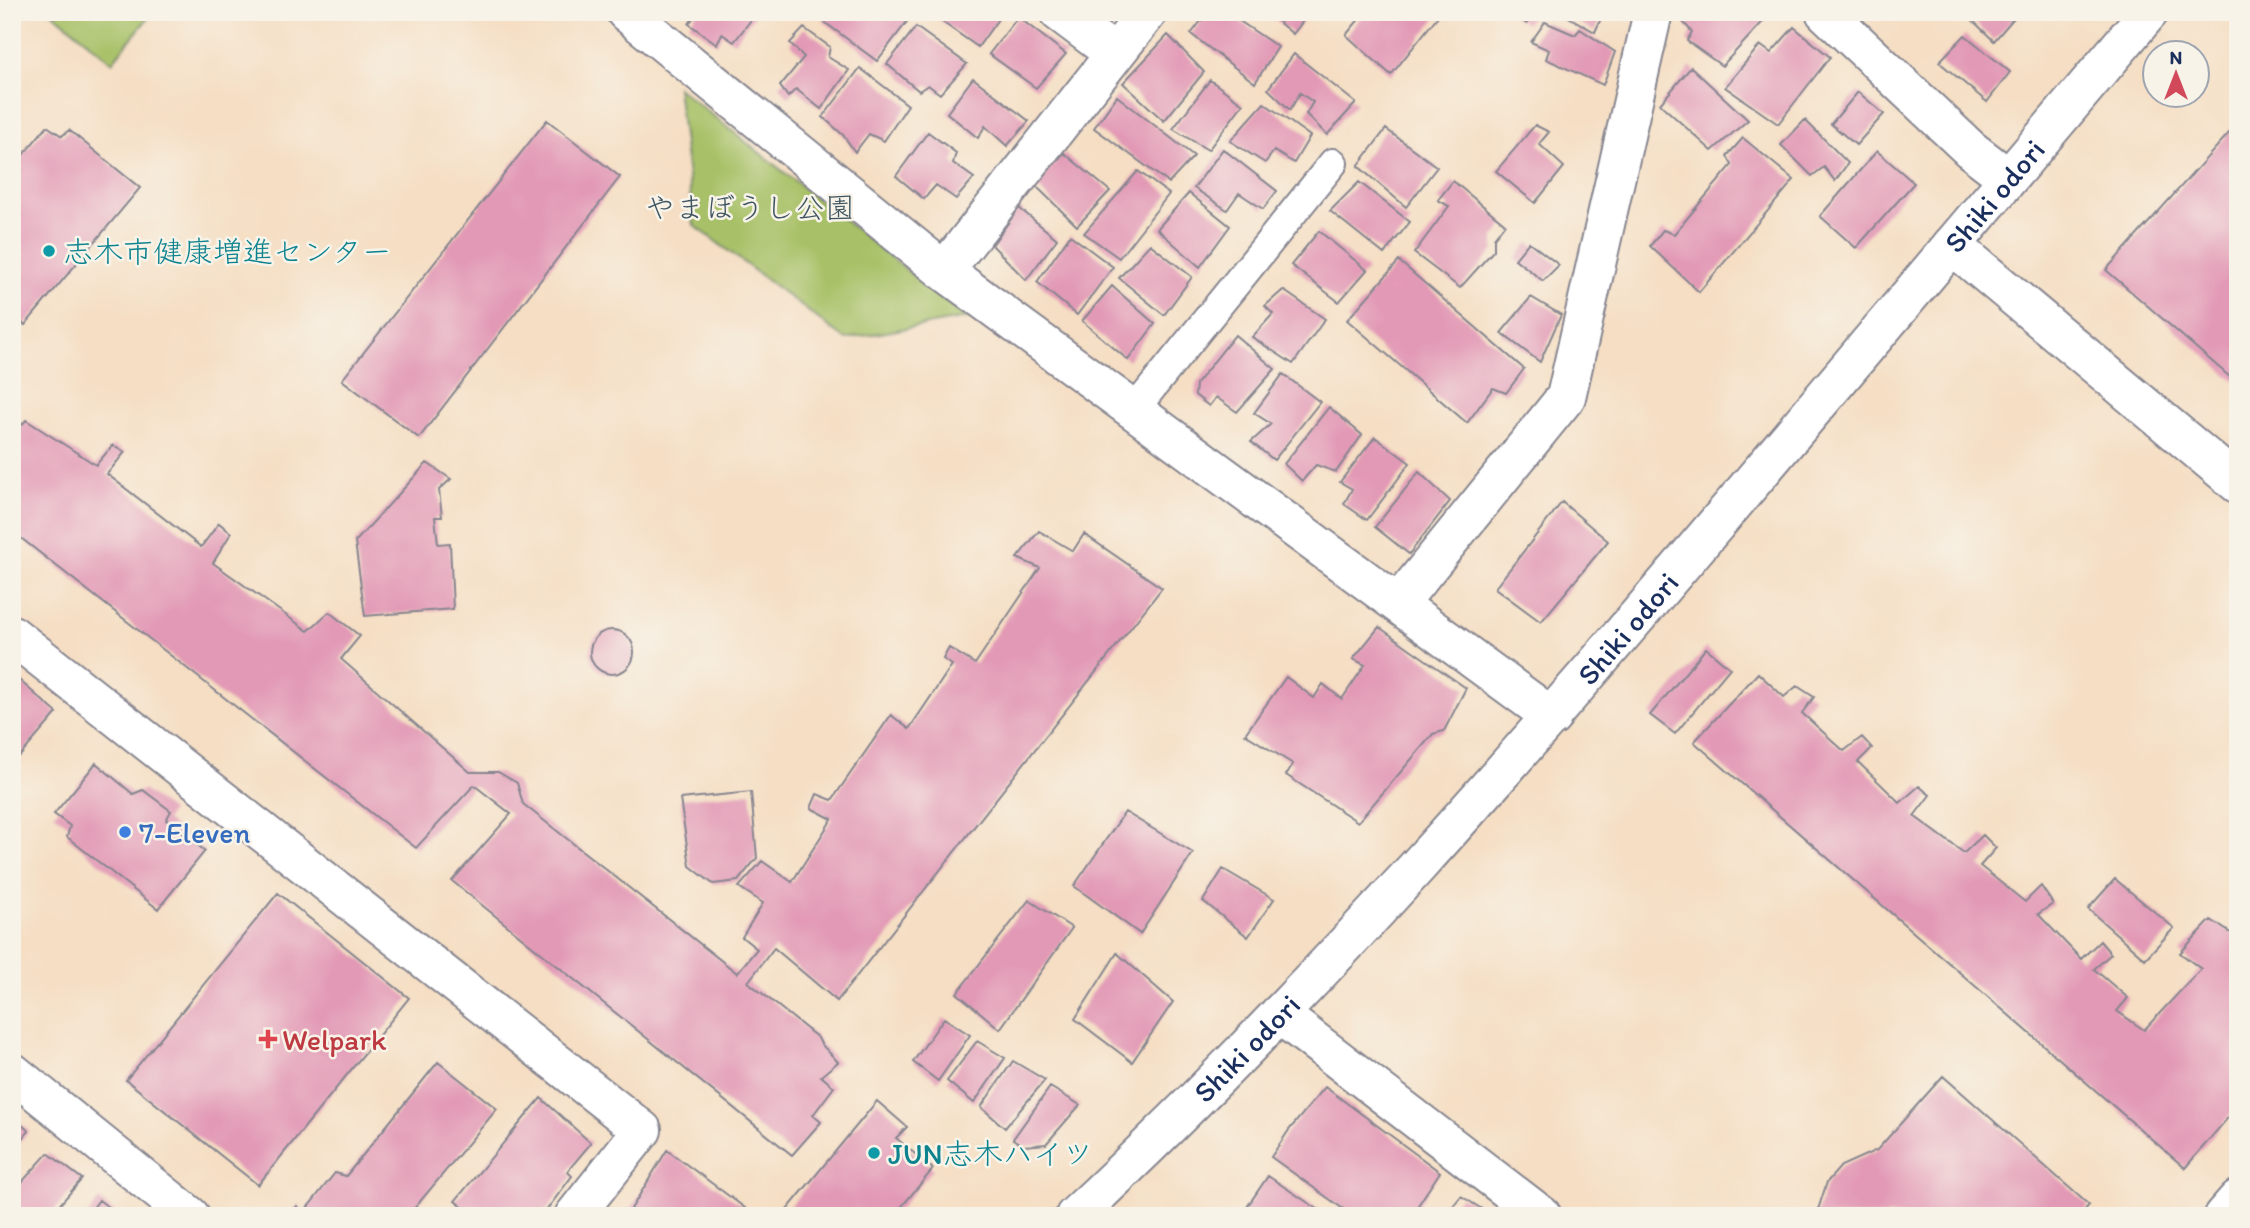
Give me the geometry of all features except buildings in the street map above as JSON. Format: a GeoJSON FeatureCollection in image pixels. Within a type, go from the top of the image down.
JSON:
{"type":"FeatureCollection","features":[{"type":"Feature","properties":{"kind":"street"},"geometry":{"type":"LineString","coordinates":[[626,12],[944,271],[1552,717]]}},
{"type":"Feature","properties":{"kind":"street"},"geometry":{"type":"LineString","coordinates":[[1059,12],[1115,54]]}},
{"type":"Feature","properties":{"kind":"street"},"geometry":{"type":"LineString","coordinates":[[944,271],[1148,12]]}},
{"type":"Feature","properties":{"kind":"street"},"geometry":{"type":"LineString","coordinates":[[1398,604],[1566,397],[1654,12]]}},
{"type":"Feature","properties":{"kind":"street"},"geometry":{"type":"LineString","coordinates":[[1825,12],[1969,149],[2008,178]]}},
{"type":"Feature","properties":{"kind":"street","name":"Shiki odori"},"geometry":{"type":"LineString","coordinates":[[1075,1216],[1149,1147],[1279,1014],[1552,717],[2149,12]]}},
{"type":"Feature","properties":{"kind":"street"},"geometry":{"type":"LineString","coordinates":[[1952,245],[2238,484]]}},
{"type":"Feature","properties":{"kind":"street"},"geometry":{"type":"LineString","coordinates":[[12,635],[642,1130],[574,1216]]}},
{"type":"Feature","properties":{"kind":"street"},"geometry":{"type":"LineString","coordinates":[[1279,1014],[1542,1216]]}},
{"type":"Feature","properties":{"kind":"street"},"geometry":{"type":"LineString","coordinates":[[12,1072],[190,1216]]}},
{"type":"Feature","properties":{"kind":"street"},"geometry":{"type":"LineString","coordinates":[[2223,1216],[2238,1199]]}},
{"type":"Feature","properties":{"kind":"lane"},"geometry":{"type":"LineString","coordinates":[[1134,410],[1333,163]]}},
{"type":"Feature","properties":{"kind":"green space"},"geometry":{"type":"Polygon","coordinates":[[[52,12],[153,12],[112,62],[52,12]]]}},
{"type":"Feature","properties":{"kind":"green space","name":"やまぼうし公園"},"geometry":{"type":"Polygon","coordinates":[[[677,87],[967,318],[845,339],[694,225],[677,87]]]}},
{"type":"Feature","properties":{"kind":"place","name":"志木市健康増進センター"},"geometry":{"type":"Point","coordinates":[49,251]}},
{"type":"Feature","properties":{"kind":"place","name":"7-Eleven"},"geometry":{"type":"Point","coordinates":[125,832]}},
{"type":"Feature","properties":{"kind":"place","name":"Welpark"},"geometry":{"type":"Point","coordinates":[268,1039]}},
{"type":"Feature","properties":{"kind":"place","name":"JUN志木ハイツ"},"geometry":{"type":"Point","coordinates":[874,1153]}}]}
